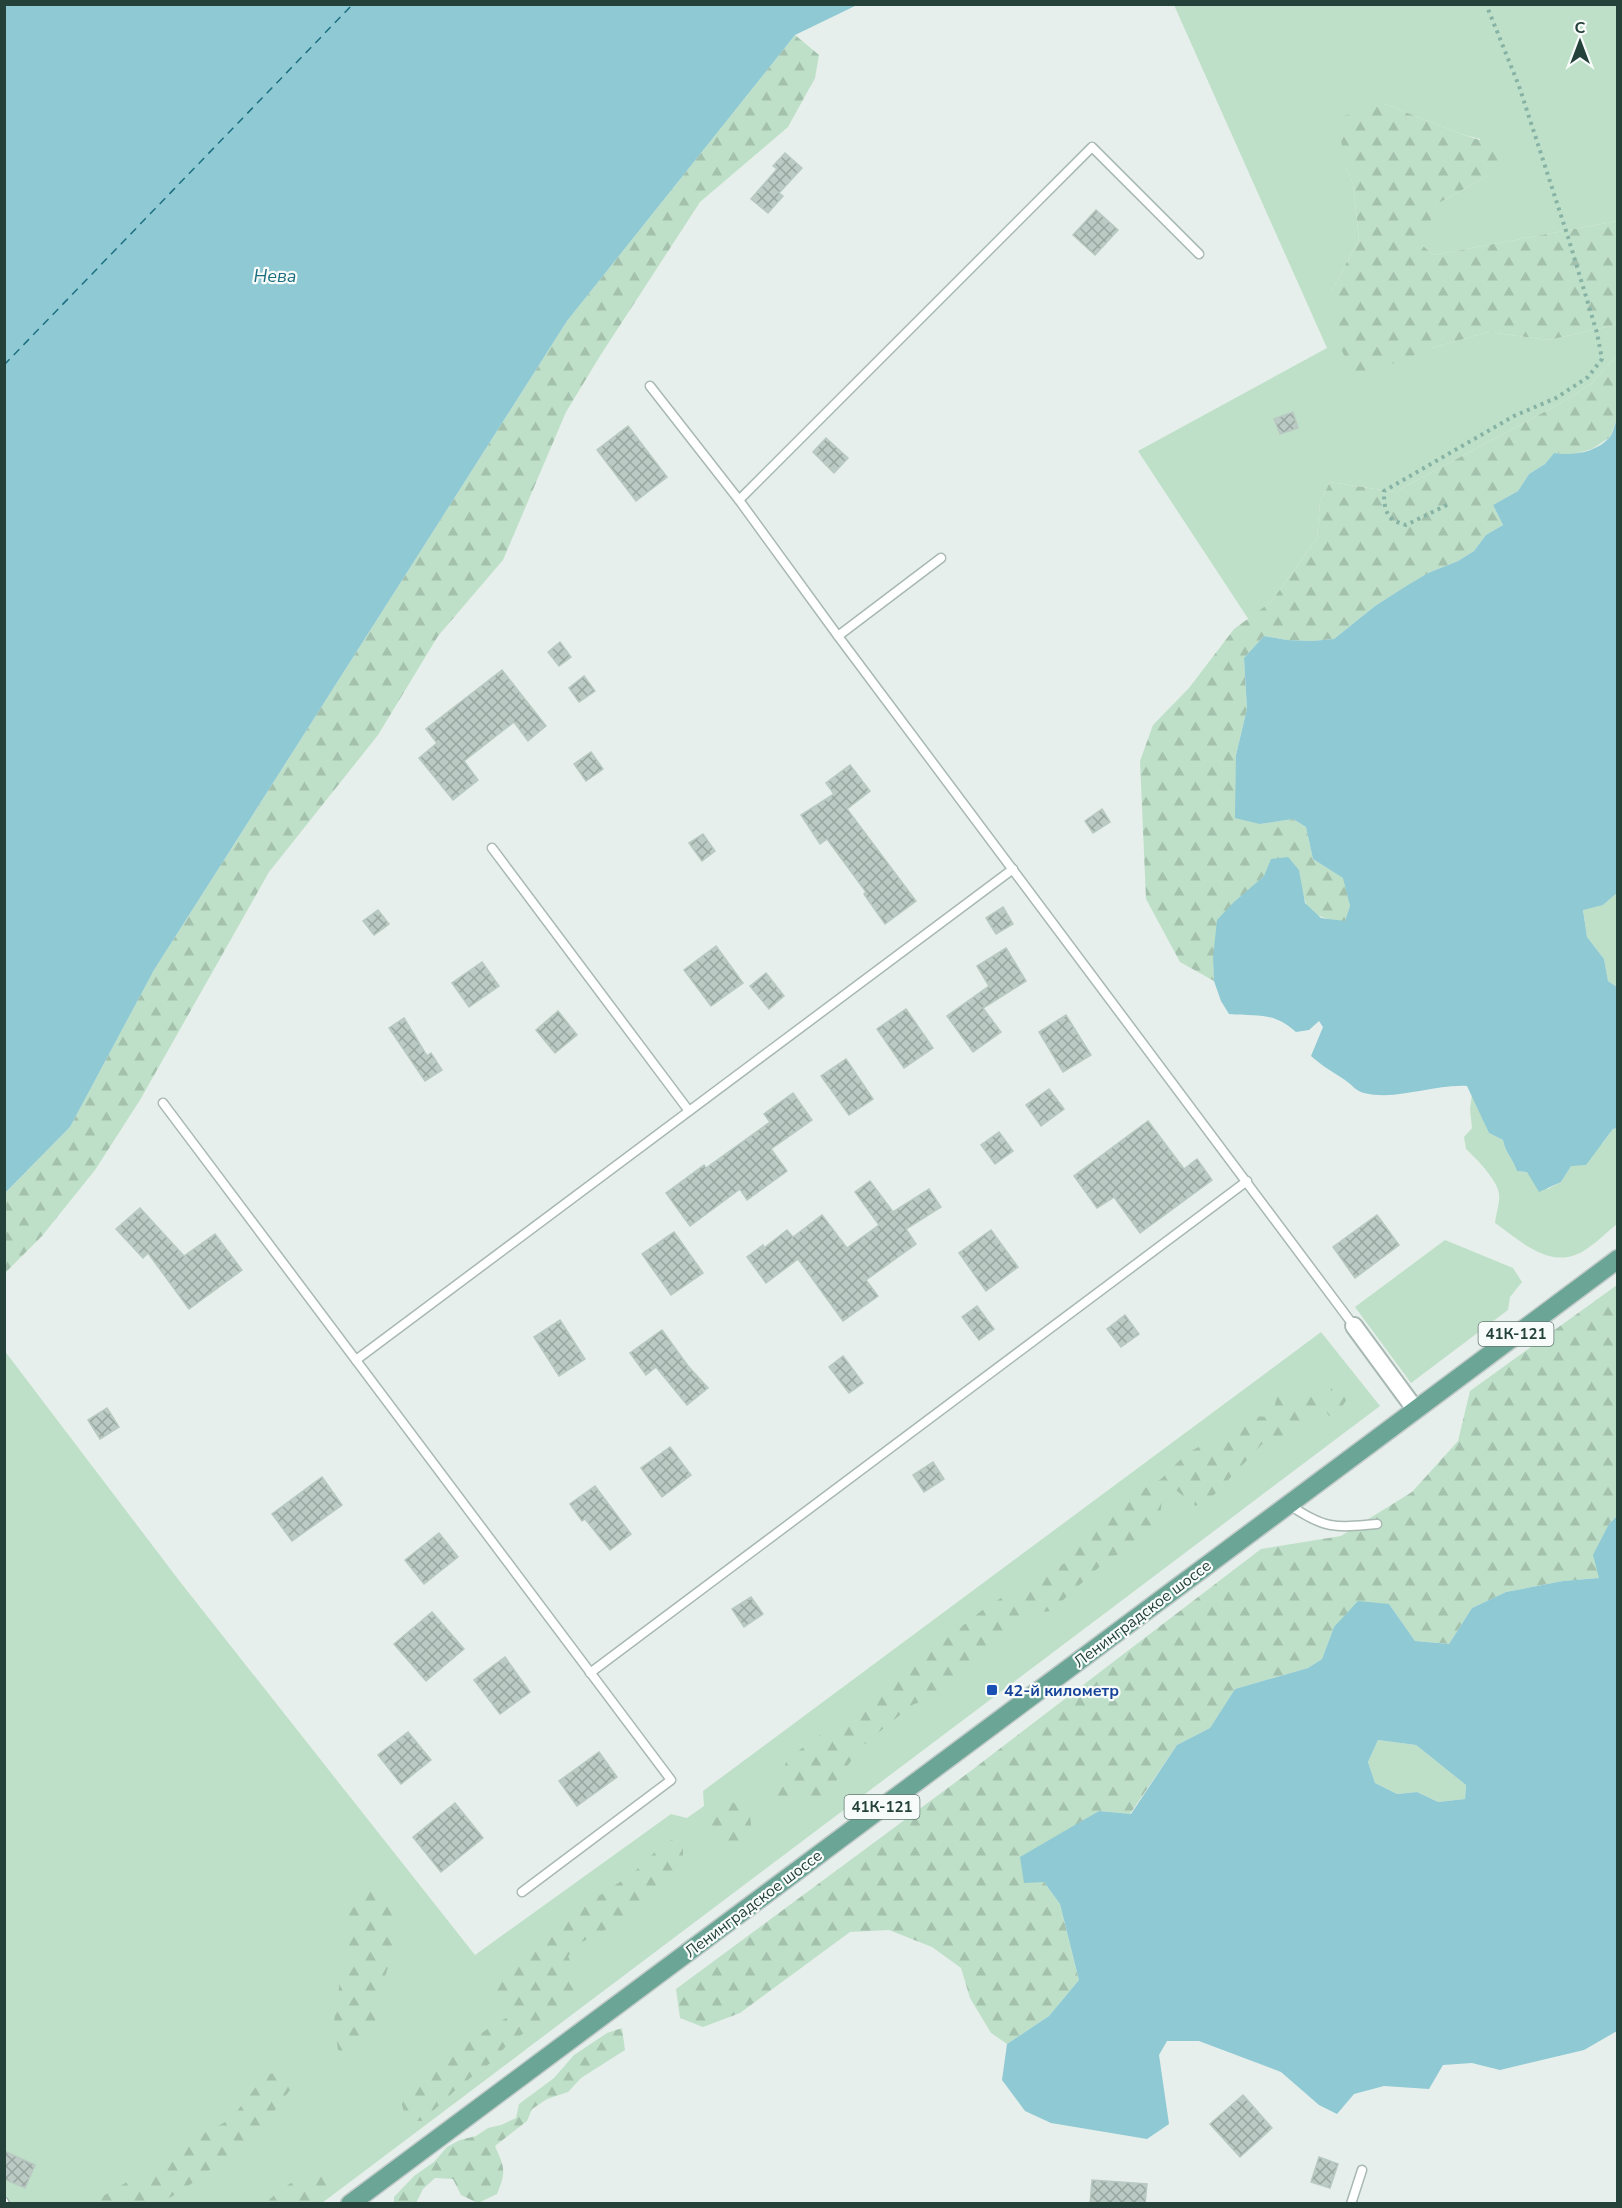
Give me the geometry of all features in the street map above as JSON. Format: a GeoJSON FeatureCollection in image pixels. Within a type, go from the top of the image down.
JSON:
{"type":"FeatureCollection","features":[{"type":"Feature","properties":{"kind":"main road","name":"Ленинградское шоссе"},"geometry":{"type":"LineString","coordinates":[[350,2204],[1617,1258]]}},
{"type":"Feature","properties":{"kind":"street"},"geometry":{"type":"LineString","coordinates":[[1354,1326],[1414,1409]]}},
{"type":"Feature","properties":{"kind":"lane"},"geometry":{"type":"LineString","coordinates":[[739,500],[1092,147],[1199,254]]}},
{"type":"Feature","properties":{"kind":"lane"},"geometry":{"type":"LineString","coordinates":[[650,386],[739,500],[838,636],[1354,1326]]}},
{"type":"Feature","properties":{"kind":"lane"},"geometry":{"type":"LineString","coordinates":[[838,636],[941,558]]}},
{"type":"Feature","properties":{"kind":"lane"},"geometry":{"type":"LineString","coordinates":[[492,848],[689,1111]]}},
{"type":"Feature","properties":{"kind":"lane"},"geometry":{"type":"LineString","coordinates":[[356,1360],[1013,869]]}},
{"type":"Feature","properties":{"kind":"lane"},"geometry":{"type":"LineString","coordinates":[[163,1103],[671,1780],[522,1892]]}},
{"type":"Feature","properties":{"kind":"lane"},"geometry":{"type":"LineString","coordinates":[[590,1672],[1247,1181]]}},
{"type":"Feature","properties":{"kind":"lane"},"geometry":{"type":"LineString","coordinates":[[1288,1504],[1310,1520],[1337,1528],[1377,1524]]}},
{"type":"Feature","properties":{"kind":"lane"},"geometry":{"type":"LineString","coordinates":[[1351,2204],[1362,2170]]}},
{"type":"Feature","properties":{"kind":"path"},"geometry":{"type":"LineString","coordinates":[[1447,506],[1406,525],[1394,522],[1384,508],[1384,491],[1514,416],[1556,398],[1588,377],[1602,359],[1597,333],[1568,237],[1519,86],[1486,4]]}},
{"type":"Feature","properties":{"kind":"green space"},"geometry":{"type":"Polygon","coordinates":[[[1174,5],[1617,5],[1617,221],[1434,255],[1421,244],[1437,204],[1489,175],[1480,139],[1461,134],[1385,104],[1346,168],[1353,184],[1359,239],[1330,294],[1432,348],[1488,332],[1549,340],[1617,323],[1617,355],[1591,384],[1559,404],[1395,492],[1330,482],[1320,502],[1317,538],[1271,602],[1249,620],[1138,451],[1327,348],[1174,5]]]}},
{"type":"Feature","properties":{"kind":"green space"},"geometry":{"type":"Polygon","coordinates":[[[795,35],[819,55],[815,78],[788,127],[700,202],[566,412],[503,560],[438,636],[378,735],[269,872],[140,1100],[95,1170],[42,1236],[5,1273],[5,1193],[70,1127],[154,970],[567,321],[795,35]]]}},
{"type":"Feature","properties":{"kind":"green space"},"geometry":{"type":"Polygon","coordinates":[[[1385,104],[1461,134],[1505,148],[1489,175],[1437,204],[1422,245],[1434,255],[1617,221],[1617,323],[1549,340],[1488,332],[1432,348],[1354,379],[1337,339],[1330,294],[1359,239],[1353,184],[1346,168],[1337,118],[1385,104]]]}},
{"type":"Feature","properties":{"kind":"green space"},"geometry":{"type":"Polygon","coordinates":[[[1617,355],[1617,419],[1610,437],[1592,449],[1571,455],[1554,453],[1545,464],[1529,474],[1518,491],[1493,505],[1503,525],[1486,535],[1474,551],[1458,561],[1428,573],[1375,606],[1334,639],[1287,640],[1264,636],[1244,658],[1247,709],[1236,755],[1260,824],[1293,819],[1306,827],[1313,859],[1344,878],[1350,906],[1345,922],[1321,917],[1314,913],[1305,902],[1299,870],[1264,876],[1253,886],[1213,958],[1214,981],[1180,962],[1146,899],[1140,761],[1153,725],[1189,688],[1234,629],[1271,602],[1317,538],[1320,502],[1330,482],[1395,492],[1559,404],[1591,384],[1617,355]]]}},
{"type":"Feature","properties":{"kind":"green space"},"geometry":{"type":"Polygon","coordinates":[[[1617,893],[1617,987],[1608,981],[1604,959],[1587,937],[1583,909],[1603,905],[1617,893]]]}},
{"type":"Feature","properties":{"kind":"green space"},"geometry":{"type":"Polygon","coordinates":[[[1472,1094],[1489,1133],[1503,1140],[1517,1171],[1527,1172],[1548,1189],[1561,1182],[1571,1165],[1603,1143],[1613,1129],[1617,1128],[1617,1224],[1586,1250],[1575,1255],[1553,1257],[1532,1249],[1495,1223],[1499,1201],[1498,1189],[1486,1170],[1466,1149],[1464,1137],[1472,1128],[1470,1109],[1472,1094]]]}},
{"type":"Feature","properties":{"kind":"green space"},"geometry":{"type":"Polygon","coordinates":[[[1445,1240],[1513,1268],[1522,1282],[1510,1297],[1508,1310],[1411,1383],[1355,1307],[1445,1240]]]}},
{"type":"Feature","properties":{"kind":"green space"},"geometry":{"type":"Polygon","coordinates":[[[1617,1285],[1617,1516],[1609,1524],[1599,1578],[1563,1581],[1506,1592],[1472,1608],[1449,1644],[1415,1641],[1389,1604],[1334,1627],[1322,1659],[1308,1668],[1235,1689],[1210,1728],[1177,1745],[1130,1814],[1099,1811],[1071,1829],[1044,1882],[1060,1904],[1079,1980],[1049,2016],[1007,2044],[991,2033],[970,1998],[961,1968],[932,1947],[889,1930],[850,1932],[740,2013],[703,2027],[680,2018],[676,1989],[968,1773],[1261,1549],[1341,1536],[1412,1492],[1458,1441],[1470,1391],[1617,1285]]]}},
{"type":"Feature","properties":{"kind":"green space"},"geometry":{"type":"Polygon","coordinates":[[[1321,1332],[1380,1406],[322,2203],[5,2204],[4,1350],[181,1583],[475,1955],[671,1814],[687,1818],[704,1806],[703,1791],[1321,1332]]]}},
{"type":"Feature","properties":{"kind":"green space"},"geometry":{"type":"Polygon","coordinates":[[[1335,1377],[1344,1387],[1346,1401],[1335,1415],[1329,1416],[1323,1406],[1311,1406],[1304,1424],[1296,1434],[1292,1437],[1266,1440],[1215,1494],[1196,1506],[1173,1488],[1162,1500],[1158,1532],[1129,1551],[1107,1560],[1051,1611],[1024,1618],[1008,1645],[964,1663],[947,1692],[912,1705],[861,1747],[838,1779],[819,1799],[787,1804],[779,1796],[749,1808],[752,1833],[732,1855],[715,1841],[704,1824],[683,1846],[683,1875],[669,1888],[613,1926],[582,1942],[568,1956],[579,1983],[563,2007],[509,2043],[489,2064],[461,2085],[422,2121],[410,2121],[401,2101],[440,2063],[513,2014],[498,2006],[495,1981],[513,1960],[543,1939],[567,1917],[632,1874],[657,1850],[718,1807],[777,1790],[787,1759],[870,1699],[985,1608],[1065,1563],[1117,1504],[1161,1479],[1187,1453],[1222,1435],[1247,1416],[1272,1417],[1279,1388],[1313,1397],[1329,1395],[1335,1377]]]}},
{"type":"Feature","properties":{"kind":"green space"},"geometry":{"type":"Polygon","coordinates":[[[1378,1740],[1416,1745],[1466,1785],[1465,1799],[1438,1802],[1417,1792],[1397,1794],[1375,1783],[1368,1762],[1378,1740]]]}},
{"type":"Feature","properties":{"kind":"green space"},"geometry":{"type":"Polygon","coordinates":[[[369,1880],[388,1895],[393,1921],[393,1952],[378,1998],[375,2022],[350,2057],[338,2050],[334,2021],[344,1954],[344,1904],[369,1880]]]}},
{"type":"Feature","properties":{"kind":"green space"},"geometry":{"type":"Polygon","coordinates":[[[622,2028],[625,2050],[581,2078],[568,2092],[547,2099],[532,2109],[527,2121],[495,2146],[503,2169],[497,2194],[478,2203],[461,2195],[453,2179],[435,2178],[423,2189],[416,2203],[394,2203],[394,2197],[414,2176],[434,2162],[447,2147],[516,2118],[519,2104],[554,2078],[574,2055],[607,2033],[622,2028]]]}},
{"type":"Feature","properties":{"kind":"green space"},"geometry":{"type":"Polygon","coordinates":[[[283,2071],[296,2082],[263,2126],[200,2178],[158,2203],[91,2203],[127,2182],[178,2147],[231,2119],[265,2075],[283,2071]]]}},
{"type":"Feature","properties":{"kind":"green space"},"geometry":{"type":"Polygon","coordinates":[[[327,2170],[327,2187],[316,2203],[266,2203],[294,2181],[327,2170]]]}},
{"type":"Feature","properties":{"kind":"water","name":"Нева"},"geometry":{"type":"Polygon","coordinates":[[[5,4],[857,5],[795,35],[567,321],[154,970],[70,1127],[5,1193],[5,4]]]}},
{"type":"Feature","properties":{"kind":"water"},"geometry":{"type":"Polygon","coordinates":[[[1617,419],[1617,893],[1603,905],[1583,910],[1587,937],[1604,959],[1608,981],[1617,987],[1617,1128],[1613,1129],[1586,1165],[1571,1166],[1561,1182],[1539,1192],[1527,1172],[1517,1171],[1503,1140],[1489,1133],[1467,1086],[1441,1087],[1390,1095],[1359,1091],[1311,1056],[1323,1027],[1319,1021],[1309,1030],[1296,1032],[1272,1018],[1229,1014],[1221,1001],[1214,981],[1213,958],[1217,920],[1264,876],[1271,859],[1288,857],[1299,870],[1305,903],[1321,918],[1345,921],[1350,906],[1343,878],[1313,859],[1306,827],[1293,819],[1260,824],[1235,818],[1236,755],[1247,709],[1244,658],[1264,636],[1287,640],[1334,639],[1375,606],[1408,585],[1474,551],[1486,535],[1503,525],[1493,505],[1518,491],[1529,474],[1545,464],[1554,453],[1584,452],[1598,447],[1611,435],[1617,419]]]}},
{"type":"Feature","properties":{"kind":"water"},"geometry":{"type":"Polygon","coordinates":[[[1617,1516],[1617,2031],[1584,2050],[1500,2070],[1472,2063],[1443,2065],[1429,2089],[1384,2086],[1354,2094],[1337,2114],[1319,2105],[1281,2072],[1199,2041],[1167,2041],[1159,2055],[1169,2124],[1147,2139],[1051,2123],[1025,2111],[1002,2080],[1007,2044],[1049,2016],[1079,1980],[1060,1904],[1044,1882],[1024,1883],[1020,1857],[1099,1811],[1131,1814],[1177,1745],[1210,1728],[1235,1689],[1308,1668],[1322,1659],[1334,1627],[1358,1601],[1389,1604],[1415,1641],[1449,1644],[1472,1608],[1506,1592],[1563,1581],[1599,1578],[1593,1555],[1609,1524],[1617,1516]],[[1378,1740],[1368,1762],[1375,1783],[1397,1794],[1417,1792],[1438,1802],[1465,1799],[1466,1785],[1416,1745],[1378,1740]]]}},
{"type":"Feature","properties":{"kind":"building"},"geometry":{"type":"Polygon","coordinates":[[[785,153],[802,168],[779,193],[783,196],[768,213],[751,199],[777,169],[773,166],[785,153]]]}},
{"type":"Feature","properties":{"kind":"building"},"geometry":{"type":"Polygon","coordinates":[[[1096,210],[1118,230],[1095,255],[1073,235],[1096,210]]]}},
{"type":"Feature","properties":{"kind":"building"},"geometry":{"type":"Polygon","coordinates":[[[1293,412],[1298,428],[1280,434],[1274,419],[1293,412]]]}},
{"type":"Feature","properties":{"kind":"building"},"geometry":{"type":"Polygon","coordinates":[[[628,426],[667,477],[636,501],[597,450],[628,426]]]}},
{"type":"Feature","properties":{"kind":"building"},"geometry":{"type":"Polygon","coordinates":[[[826,438],[848,458],[834,473],[813,452],[826,438]]]}},
{"type":"Feature","properties":{"kind":"building"},"geometry":{"type":"Polygon","coordinates":[[[560,642],[571,657],[559,666],[548,652],[560,642]]]}},
{"type":"Feature","properties":{"kind":"building"},"geometry":{"type":"Polygon","coordinates":[[[502,670],[546,726],[528,741],[514,722],[464,761],[478,780],[453,800],[419,758],[437,743],[426,729],[502,670]]]}},
{"type":"Feature","properties":{"kind":"building"},"geometry":{"type":"Polygon","coordinates":[[[584,676],[595,691],[579,702],[569,688],[584,676]]]}},
{"type":"Feature","properties":{"kind":"building"},"geometry":{"type":"Polygon","coordinates":[[[591,752],[603,769],[586,781],[574,764],[591,752]]]}},
{"type":"Feature","properties":{"kind":"building"},"geometry":{"type":"Polygon","coordinates":[[[850,765],[870,791],[847,809],[916,901],[885,924],[864,894],[866,892],[827,839],[820,844],[801,815],[834,794],[826,783],[850,765]]]}},
{"type":"Feature","properties":{"kind":"building"},"geometry":{"type":"Polygon","coordinates":[[[1102,809],[1110,822],[1093,833],[1085,821],[1102,809]]]}},
{"type":"Feature","properties":{"kind":"building"},"geometry":{"type":"Polygon","coordinates":[[[703,834],[715,851],[702,861],[689,843],[703,834]]]}},
{"type":"Feature","properties":{"kind":"building"},"geometry":{"type":"Polygon","coordinates":[[[1003,907],[1013,924],[996,934],[986,918],[1003,907]]]}},
{"type":"Feature","properties":{"kind":"building"},"geometry":{"type":"Polygon","coordinates":[[[378,910],[389,924],[374,935],[363,921],[378,910]]]}},
{"type":"Feature","properties":{"kind":"building"},"geometry":{"type":"Polygon","coordinates":[[[716,946],[743,983],[711,1006],[684,970],[716,946]]]}},
{"type":"Feature","properties":{"kind":"building"},"geometry":{"type":"Polygon","coordinates":[[[1006,948],[1026,981],[983,1008],[1001,1032],[973,1052],[947,1016],[989,986],[977,966],[1006,948]]]}},
{"type":"Feature","properties":{"kind":"building"},"geometry":{"type":"Polygon","coordinates":[[[482,962],[499,986],[469,1007],[452,983],[482,962]]]}},
{"type":"Feature","properties":{"kind":"building"},"geometry":{"type":"Polygon","coordinates":[[[766,973],[784,996],[769,1009],[750,986],[766,973]]]}},
{"type":"Feature","properties":{"kind":"building"},"geometry":{"type":"Polygon","coordinates":[[[906,1009],[933,1048],[904,1068],[877,1029],[906,1009]]]}},
{"type":"Feature","properties":{"kind":"building"},"geometry":{"type":"Polygon","coordinates":[[[558,1011],[577,1035],[555,1053],[536,1030],[558,1011]]]}},
{"type":"Feature","properties":{"kind":"building"},"geometry":{"type":"Polygon","coordinates":[[[1066,1015],[1091,1055],[1063,1072],[1039,1032],[1066,1015]]]}},
{"type":"Feature","properties":{"kind":"building"},"geometry":{"type":"Polygon","coordinates":[[[404,1018],[427,1056],[431,1053],[442,1070],[425,1081],[389,1028],[404,1018]]]}},
{"type":"Feature","properties":{"kind":"building"},"geometry":{"type":"Polygon","coordinates":[[[846,1059],[873,1099],[849,1115],[821,1076],[846,1059]]]}},
{"type":"Feature","properties":{"kind":"building"},"geometry":{"type":"Polygon","coordinates":[[[1049,1089],[1064,1109],[1041,1126],[1026,1105],[1049,1089]]]}},
{"type":"Feature","properties":{"kind":"building"},"geometry":{"type":"Polygon","coordinates":[[[793,1093],[812,1120],[771,1149],[787,1171],[747,1200],[740,1189],[690,1226],[666,1193],[704,1165],[706,1168],[770,1122],[764,1114],[793,1093]]]}},
{"type":"Feature","properties":{"kind":"building"},"geometry":{"type":"Polygon","coordinates":[[[1148,1121],[1184,1169],[1197,1159],[1212,1180],[1140,1233],[1114,1197],[1097,1208],[1074,1176],[1148,1121]]]}},
{"type":"Feature","properties":{"kind":"building"},"geometry":{"type":"Polygon","coordinates":[[[999,1132],[1013,1151],[995,1164],[981,1145],[999,1132]]]}},
{"type":"Feature","properties":{"kind":"building"},"geometry":{"type":"Polygon","coordinates":[[[870,1181],[893,1212],[929,1189],[941,1207],[906,1229],[916,1244],[866,1280],[878,1296],[843,1321],[798,1259],[766,1283],[747,1257],[763,1245],[764,1248],[787,1230],[793,1237],[822,1215],[847,1248],[879,1225],[855,1192],[870,1181]]]}},
{"type":"Feature","properties":{"kind":"building"},"geometry":{"type":"Polygon","coordinates":[[[140,1208],[184,1256],[215,1234],[242,1270],[189,1309],[148,1253],[143,1258],[116,1229],[140,1208]]]}},
{"type":"Feature","properties":{"kind":"building"},"geometry":{"type":"Polygon","coordinates":[[[1377,1215],[1399,1245],[1355,1278],[1333,1247],[1377,1215]]]}},
{"type":"Feature","properties":{"kind":"building"},"geometry":{"type":"Polygon","coordinates":[[[991,1230],[1018,1267],[986,1291],[959,1253],[991,1230]]]}},
{"type":"Feature","properties":{"kind":"building"},"geometry":{"type":"Polygon","coordinates":[[[674,1232],[703,1273],[671,1295],[642,1254],[674,1232]]]}},
{"type":"Feature","properties":{"kind":"building"},"geometry":{"type":"Polygon","coordinates":[[[977,1306],[994,1329],[979,1340],[962,1317],[977,1306]]]}},
{"type":"Feature","properties":{"kind":"building"},"geometry":{"type":"Polygon","coordinates":[[[1125,1315],[1139,1334],[1121,1347],[1107,1329],[1125,1315]]]}},
{"type":"Feature","properties":{"kind":"building"},"geometry":{"type":"Polygon","coordinates":[[[560,1320],[585,1359],[559,1376],[534,1337],[560,1320]]]}},
{"type":"Feature","properties":{"kind":"building"},"geometry":{"type":"Polygon","coordinates":[[[662,1330],[688,1366],[708,1388],[687,1405],[656,1367],[646,1375],[630,1353],[662,1330]]]}},
{"type":"Feature","properties":{"kind":"building"},"geometry":{"type":"Polygon","coordinates":[[[843,1356],[863,1383],[849,1393],[829,1367],[843,1356]]]}},
{"type":"Feature","properties":{"kind":"building"},"geometry":{"type":"Polygon","coordinates":[[[107,1408],[119,1427],[100,1439],[88,1420],[107,1408]]]}},
{"type":"Feature","properties":{"kind":"building"},"geometry":{"type":"Polygon","coordinates":[[[670,1447],[691,1475],[662,1497],[641,1468],[670,1447]]]}},
{"type":"Feature","properties":{"kind":"building"},"geometry":{"type":"Polygon","coordinates":[[[933,1462],[944,1479],[924,1492],[913,1475],[933,1462]]]}},
{"type":"Feature","properties":{"kind":"building"},"geometry":{"type":"Polygon","coordinates":[[[322,1477],[342,1505],[292,1541],[272,1514],[322,1477]]]}},
{"type":"Feature","properties":{"kind":"building"},"geometry":{"type":"Polygon","coordinates":[[[595,1486],[631,1534],[610,1550],[585,1519],[582,1521],[570,1504],[595,1486]]]}},
{"type":"Feature","properties":{"kind":"building"},"geometry":{"type":"Polygon","coordinates":[[[439,1533],[458,1557],[424,1584],[405,1560],[439,1533]]]}},
{"type":"Feature","properties":{"kind":"building"},"geometry":{"type":"Polygon","coordinates":[[[751,1597],[763,1614],[744,1627],[732,1609],[751,1597]]]}},
{"type":"Feature","properties":{"kind":"building"},"geometry":{"type":"Polygon","coordinates":[[[432,1612],[464,1649],[426,1681],[394,1644],[432,1612]]]}},
{"type":"Feature","properties":{"kind":"building"},"geometry":{"type":"Polygon","coordinates":[[[505,1657],[530,1692],[500,1714],[474,1680],[505,1657]]]}},
{"type":"Feature","properties":{"kind":"building"},"geometry":{"type":"Polygon","coordinates":[[[408,1732],[431,1760],[401,1784],[378,1755],[408,1732]]]}},
{"type":"Feature","properties":{"kind":"building"},"geometry":{"type":"Polygon","coordinates":[[[599,1752],[617,1777],[577,1806],[559,1781],[599,1752]]]}},
{"type":"Feature","properties":{"kind":"building"},"geometry":{"type":"Polygon","coordinates":[[[455,1803],[483,1838],[441,1872],[413,1837],[455,1803]]]}},
{"type":"Feature","properties":{"kind":"building"},"geometry":{"type":"Polygon","coordinates":[[[1243,2095],[1272,2128],[1240,2157],[1210,2124],[1243,2095]]]}},
{"type":"Feature","properties":{"kind":"building"},"geometry":{"type":"Polygon","coordinates":[[[4,2151],[35,2165],[25,2188],[4,2179],[4,2151]]]}},
{"type":"Feature","properties":{"kind":"building"},"geometry":{"type":"Polygon","coordinates":[[[1319,2157],[1338,2164],[1330,2188],[1311,2182],[1319,2157]]]}},
{"type":"Feature","properties":{"kind":"building"},"geometry":{"type":"Polygon","coordinates":[[[1092,2180],[1147,2184],[1145,2204],[1090,2204],[1092,2180]]]}},
{"type":"Feature","properties":{"kind":"ferry route"},"geometry":{"type":"LineString","coordinates":[[4,365],[353,4]]}},
{"type":"Feature","properties":{"kind":"place","name":"42-й километр"},"geometry":{"type":"Point","coordinates":[992,1690]}}]}
